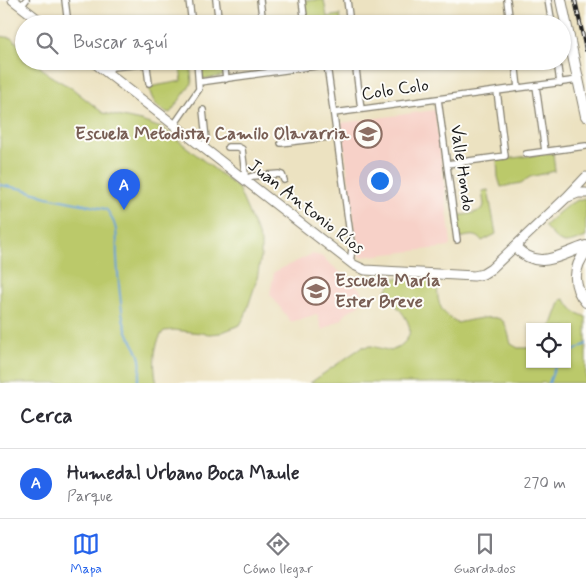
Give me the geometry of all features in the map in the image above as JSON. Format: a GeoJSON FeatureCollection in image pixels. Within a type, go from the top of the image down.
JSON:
{"type":"FeatureCollection","features":[{"type":"Feature","properties":{"kind":"main road"},"geometry":{"type":"LineString","coordinates":[[561,0],[563,15]]}},
{"type":"Feature","properties":{"kind":"main road"},"geometry":{"type":"LineString","coordinates":[[571,52],[586,116]]}},
{"type":"Feature","properties":{"kind":"main road"},"geometry":{"type":"LineString","coordinates":[[515,247],[530,259],[543,261],[586,246]]}},
{"type":"Feature","properties":{"kind":"main road"},"geometry":{"type":"LineString","coordinates":[[586,252],[578,264],[576,279],[579,293],[586,302]]}},
{"type":"Feature","properties":{"kind":"street"},"geometry":{"type":"LineString","coordinates":[[13,0],[24,3],[35,15]]}},
{"type":"Feature","properties":{"kind":"street"},"geometry":{"type":"LineString","coordinates":[[65,0],[67,15]]}},
{"type":"Feature","properties":{"kind":"street"},"geometry":{"type":"LineString","coordinates":[[189,0],[191,15]]}},
{"type":"Feature","properties":{"kind":"street"},"geometry":{"type":"LineString","coordinates":[[216,0],[218,15]]}},
{"type":"Feature","properties":{"kind":"street"},"geometry":{"type":"LineString","coordinates":[[260,0],[262,15]]}},
{"type":"Feature","properties":{"kind":"street"},"geometry":{"type":"LineString","coordinates":[[302,0],[304,15]]}},
{"type":"Feature","properties":{"kind":"street"},"geometry":{"type":"LineString","coordinates":[[347,0],[349,15]]}},
{"type":"Feature","properties":{"kind":"street"},"geometry":{"type":"LineString","coordinates":[[507,0],[509,15]]}},
{"type":"Feature","properties":{"kind":"street"},"geometry":{"type":"LineString","coordinates":[[548,0],[550,15]]}},
{"type":"Feature","properties":{"kind":"street","name":"Juan Antonio Ríos"},"geometry":{"type":"LineString","coordinates":[[113,70],[174,124],[356,267],[371,271],[474,276],[483,274],[515,247],[568,197],[586,177]]}},
{"type":"Feature","properties":{"kind":"street"},"geometry":{"type":"LineString","coordinates":[[147,70],[150,83]]}},
{"type":"Feature","properties":{"kind":"street"},"geometry":{"type":"LineString","coordinates":[[174,124],[198,91],[200,82],[198,70]]}},
{"type":"Feature","properties":{"kind":"street"},"geometry":{"type":"LineString","coordinates":[[225,70],[226,78]]}},
{"type":"Feature","properties":{"kind":"street"},"geometry":{"type":"LineString","coordinates":[[200,82],[280,70]]}},
{"type":"Feature","properties":{"kind":"street"},"geometry":{"type":"LineString","coordinates":[[328,70],[352,249],[350,262]]}},
{"type":"Feature","properties":{"kind":"street"},"geometry":{"type":"LineString","coordinates":[[356,70],[361,109]]}},
{"type":"Feature","properties":{"kind":"street"},"geometry":{"type":"LineString","coordinates":[[516,70],[518,88]]}},
{"type":"Feature","properties":{"kind":"street"},"geometry":{"type":"LineString","coordinates":[[558,70],[560,83]]}},
{"type":"Feature","properties":{"kind":"street","name":"Colo Colo"},"geometry":{"type":"LineString","coordinates":[[334,113],[578,80]]}},
{"type":"Feature","properties":{"kind":"street"},"geometry":{"type":"LineString","coordinates":[[536,86],[545,151]]}},
{"type":"Feature","properties":{"kind":"street"},"geometry":{"type":"LineString","coordinates":[[447,164],[505,156],[497,91]]}},
{"type":"Feature","properties":{"kind":"street","name":"Valle Hondo"},"geometry":{"type":"LineString","coordinates":[[438,99],[457,240]]}},
{"type":"Feature","properties":{"kind":"street"},"geometry":{"type":"LineString","coordinates":[[203,110],[206,139],[204,148]]}},
{"type":"Feature","properties":{"kind":"street"},"geometry":{"type":"LineString","coordinates":[[281,143],[337,136]]}},
{"type":"Feature","properties":{"kind":"street"},"geometry":{"type":"LineString","coordinates":[[526,154],[586,146]]}},
{"type":"Feature","properties":{"kind":"street"},"geometry":{"type":"LineString","coordinates":[[228,147],[242,149],[244,179],[253,176],[279,174],[282,175],[284,180]]}},
{"type":"Feature","properties":{"kind":"street"},"geometry":{"type":"LineString","coordinates":[[568,197],[578,193],[586,193]]}},
{"type":"Feature","properties":{"kind":"shaded area"},"geometry":{"type":"Polygon","coordinates":[[[435,110],[451,243],[449,247],[359,257],[341,123],[435,110]]]}},
{"type":"Feature","properties":{"kind":"shaded area","name":"Escuela María Ester Breve"},"geometry":{"type":"Polygon","coordinates":[[[312,254],[321,256],[359,288],[365,297],[358,306],[347,312],[342,319],[322,330],[317,314],[291,322],[270,294],[274,272],[312,254]]]}},
{"type":"Feature","properties":{"kind":"green space"},"geometry":{"type":"Polygon","coordinates":[[[304,0],[324,0],[327,15],[306,15],[304,0]]]}},
{"type":"Feature","properties":{"kind":"green space"},"geometry":{"type":"Polygon","coordinates":[[[0,36],[12,38],[15,41],[15,70],[44,70],[73,89],[103,113],[141,121],[164,129],[238,188],[261,242],[261,256],[257,279],[245,316],[240,325],[220,333],[210,334],[174,330],[164,331],[160,336],[155,356],[157,383],[0,383],[0,36]]]}},
{"type":"Feature","properties":{"kind":"green space"},"geometry":{"type":"Polygon","coordinates":[[[180,70],[191,70],[192,83],[170,113],[165,112],[155,103],[149,87],[182,81],[180,70]]]}},
{"type":"Feature","properties":{"kind":"green space"},"geometry":{"type":"Polygon","coordinates":[[[202,70],[223,70],[224,76],[203,79],[202,70]]]}},
{"type":"Feature","properties":{"kind":"green space"},"geometry":{"type":"Polygon","coordinates":[[[553,153],[555,171],[530,177],[521,183],[501,187],[498,177],[497,160],[553,153]]]}},
{"type":"Feature","properties":{"kind":"green space"},"geometry":{"type":"Polygon","coordinates":[[[488,190],[496,234],[482,241],[474,236],[458,238],[455,216],[482,210],[484,205],[482,191],[488,190]]]}},
{"type":"Feature","properties":{"kind":"green space"},"geometry":{"type":"Polygon","coordinates":[[[586,198],[586,237],[571,242],[562,242],[544,226],[569,205],[586,198]]]}},
{"type":"Feature","properties":{"kind":"green space"},"geometry":{"type":"Polygon","coordinates":[[[395,278],[435,280],[438,283],[440,306],[457,323],[488,318],[503,321],[511,344],[518,348],[526,348],[526,368],[571,368],[571,323],[552,323],[561,300],[564,299],[575,312],[586,317],[586,383],[310,383],[362,347],[372,346],[391,351],[402,345],[408,338],[410,331],[405,316],[386,295],[387,289],[395,278]]]}},
{"type":"Feature","properties":{"kind":"waterway"},"geometry":{"type":"LineString","coordinates":[[0,185],[106,209],[109,213],[116,233],[123,318],[125,327],[139,355],[140,372],[137,383]]}},
{"type":"Feature","properties":{"kind":"waterway"},"geometry":{"type":"LineString","coordinates":[[571,353],[586,344]]}},
{"type":"Feature","properties":{"kind":"waterway"},"geometry":{"type":"LineString","coordinates":[[549,383],[555,368]]}},
{"type":"Feature","properties":{"kind":"railway"},"geometry":{"type":"LineString","coordinates":[[575,0],[586,50]]}},
{"type":"Feature","properties":{"kind":"place","name":"Escuela Metodista, Camilo Olavarria"},"geometry":{"type":"Point","coordinates":[368,134]}},
{"type":"Feature","properties":{"kind":"place","name":"Humedal Urbano Boca Maule"},"geometry":{"type":"Point","coordinates":[124,210]}},
{"type":"Feature","properties":{"kind":"place","name":"Escuela María Ester Breve"},"geometry":{"type":"Point","coordinates":[316,291]}}]}
